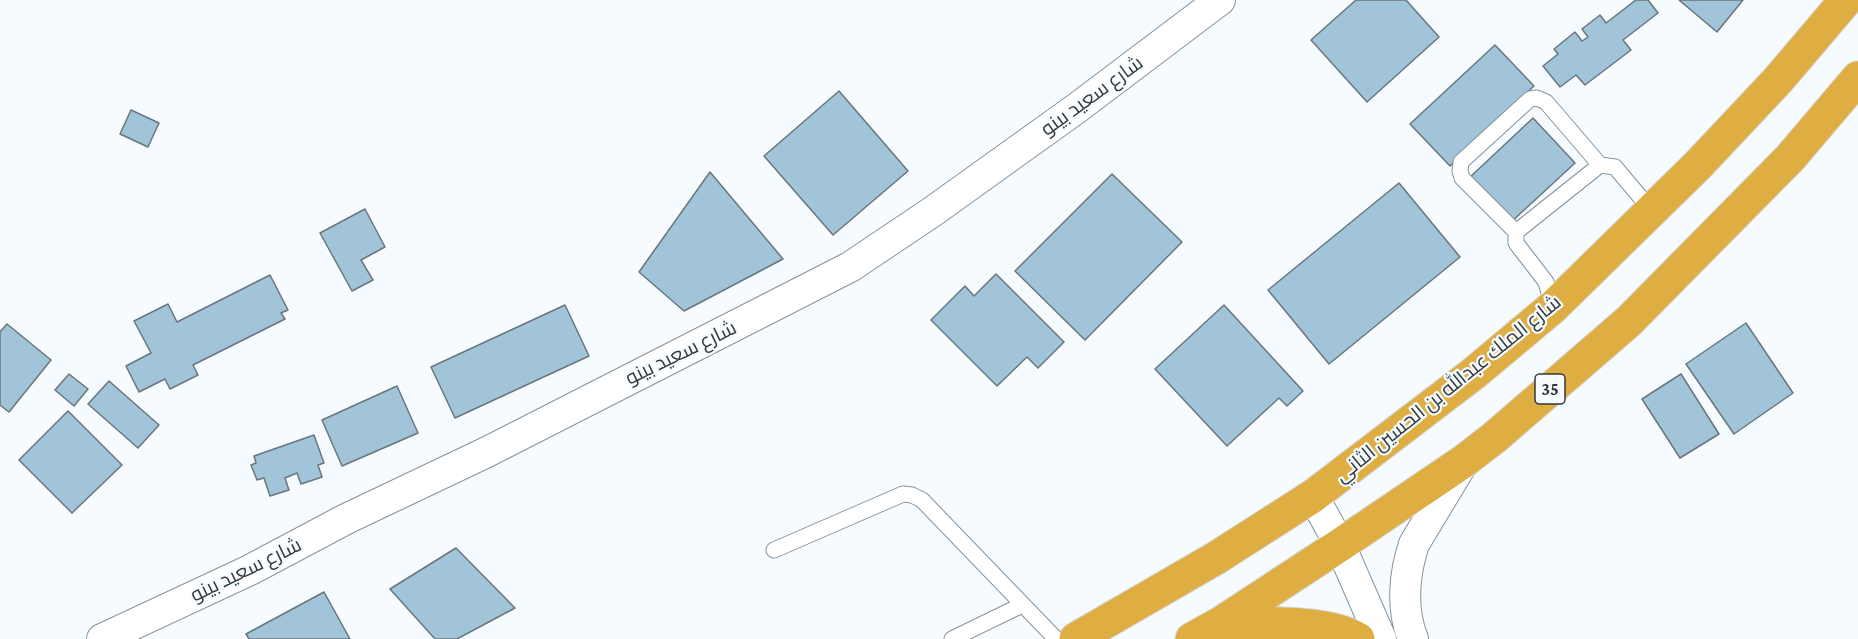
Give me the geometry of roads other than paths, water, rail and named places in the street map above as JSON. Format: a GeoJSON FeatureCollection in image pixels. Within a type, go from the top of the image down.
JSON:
{"type":"FeatureCollection","features":[{"type":"Feature","properties":{"kind":"highway","name":"شارع الملك عبدالله بن الحسين الثاني"},"geometry":{"type":"LineString","coordinates":[[1076,639],[1216,558],[1313,496],[1473,374],[1553,307],[1698,165],[1778,80],[1846,0]]}},
{"type":"Feature","properties":{"kind":"highway","name":"35"},"geometry":{"type":"LineString","coordinates":[[1192,639],[1340,545],[1464,461],[1629,321],[1790,158],[1858,78]]}},
{"type":"Feature","properties":{"kind":"highway"},"geometry":{"type":"LineString","coordinates":[[1221,622],[1298,624],[1335,630],[1358,639]]}},
{"type":"Feature","properties":{"kind":"street","name":"شارع سعيد بينو"},"geometry":{"type":"LineString","coordinates":[[102,639],[250,570],[346,519],[487,452],[850,267],[999,164],[1220,0]]}},
{"type":"Feature","properties":{"kind":"street"},"geometry":{"type":"LineString","coordinates":[[1413,639],[1405,610],[1409,559],[1414,544],[1464,461]]}},
{"type":"Feature","properties":{"kind":"street"},"geometry":{"type":"LineString","coordinates":[[1313,496],[1340,545],[1381,639]]}},
{"type":"Feature","properties":{"kind":"lane"},"geometry":{"type":"LineString","coordinates":[[1553,307],[1546,282],[1516,243],[1516,232],[1462,178],[1461,162],[1530,99],[1536,98],[1546,102],[1600,165],[1615,167],[1652,211]]}},
{"type":"Feature","properties":{"kind":"lane"},"geometry":{"type":"LineString","coordinates":[[1516,232],[1600,165]]}},
{"type":"Feature","properties":{"kind":"lane"},"geometry":{"type":"LineString","coordinates":[[774,550],[903,494],[912,495],[922,500],[1056,639]]}},
{"type":"Feature","properties":{"kind":"lane"},"geometry":{"type":"LineString","coordinates":[[952,639],[1022,604]]}}]}
